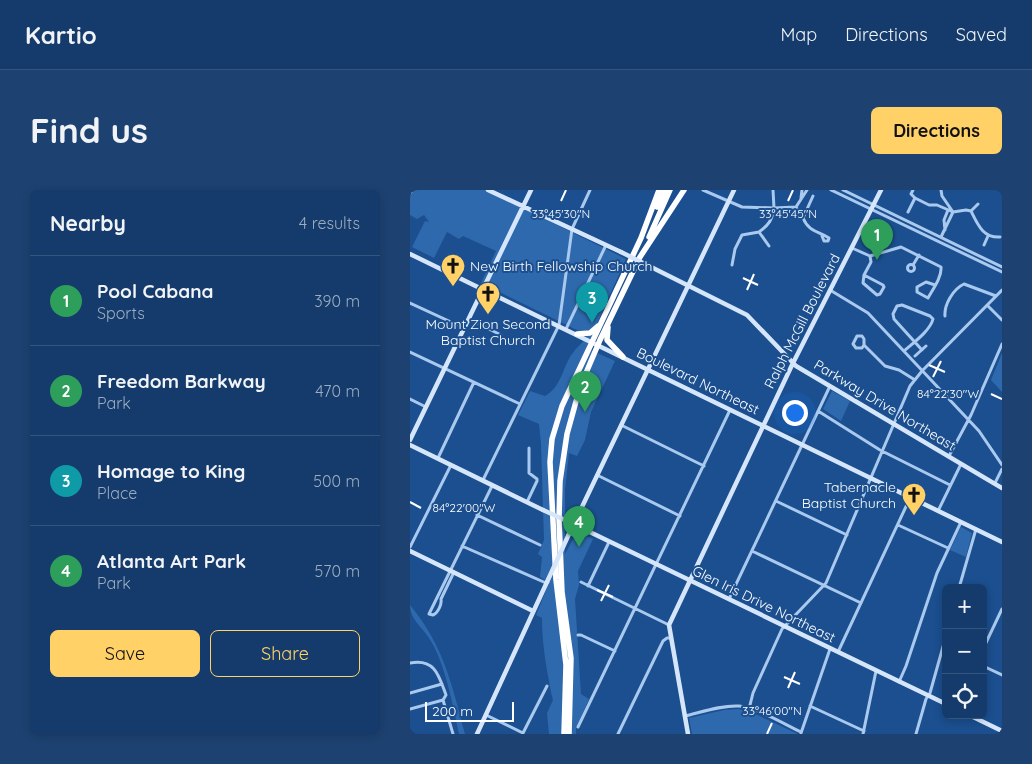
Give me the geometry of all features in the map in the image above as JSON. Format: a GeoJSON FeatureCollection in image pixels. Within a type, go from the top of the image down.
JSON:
{"type":"FeatureCollection","features":[{"type":"Feature","properties":{"kind":"highway"},"geometry":{"type":"LineString","coordinates":[[641,238],[659,190]]}},
{"type":"Feature","properties":{"kind":"highway"},"geometry":{"type":"LineString","coordinates":[[569,734],[572,667],[561,577],[559,519],[560,481],[565,445],[572,413],[601,322],[665,190]]}},
{"type":"Feature","properties":{"kind":"highway"},"geometry":{"type":"LineString","coordinates":[[564,734],[566,665],[556,590],[550,453],[554,430],[559,412],[608,322],[670,190]]}},
{"type":"Feature","properties":{"kind":"highway"},"geometry":{"type":"LineString","coordinates":[[640,257],[684,190]]}},
{"type":"Feature","properties":{"kind":"highway"},"geometry":{"type":"LineString","coordinates":[[577,334],[590,332],[601,322]]}},
{"type":"Feature","properties":{"kind":"highway"},"geometry":{"type":"LineString","coordinates":[[608,322],[607,340],[623,357]]}},
{"type":"Feature","properties":{"kind":"main road","name":"Parkway Drive Northeast"},"geometry":{"type":"LineString","coordinates":[[488,190],[648,265],[747,315],[793,362],[1002,488]]}},
{"type":"Feature","properties":{"kind":"main road"},"geometry":{"type":"LineString","coordinates":[[410,440],[531,190]]}},
{"type":"Feature","properties":{"kind":"main road"},"geometry":{"type":"LineString","coordinates":[[477,734],[573,525],[734,190]]}},
{"type":"Feature","properties":{"kind":"main road","name":"Ralph McGill Boulevard"},"geometry":{"type":"LineString","coordinates":[[669,625],[793,362],[881,190]]}},
{"type":"Feature","properties":{"kind":"main road","name":"Boulevard Northeast"},"geometry":{"type":"LineString","coordinates":[[410,254],[566,328],[1002,542]]}},
{"type":"Feature","properties":{"kind":"main road","name":"Glen Iris Drive Northeast"},"geometry":{"type":"LineString","coordinates":[[410,445],[942,702]]}},
{"type":"Feature","properties":{"kind":"main road"},"geometry":{"type":"LineString","coordinates":[[410,549],[533,611]]}},
{"type":"Feature","properties":{"kind":"main road"},"geometry":{"type":"LineString","coordinates":[[669,625],[688,734]]}},
{"type":"Feature","properties":{"kind":"main road"},"geometry":{"type":"LineString","coordinates":[[977,719],[1002,731]]}},
{"type":"Feature","properties":{"kind":"street"},"geometry":{"type":"LineString","coordinates":[[482,481],[558,325],[572,229],[590,190]]}},
{"type":"Feature","properties":{"kind":"street"},"geometry":{"type":"LineString","coordinates":[[703,190],[742,207],[796,207]]}},
{"type":"Feature","properties":{"kind":"street"},"geometry":{"type":"LineString","coordinates":[[732,265],[735,249],[742,235],[759,232],[767,227],[772,219],[774,208],[773,190]]}},
{"type":"Feature","properties":{"kind":"street"},"geometry":{"type":"LineString","coordinates":[[801,198],[802,190]]}},
{"type":"Feature","properties":{"kind":"street"},"geometry":{"type":"LineString","coordinates":[[796,207],[807,190]]}},
{"type":"Feature","properties":{"kind":"street"},"geometry":{"type":"LineString","coordinates":[[831,190],[941,237],[1002,267]]}},
{"type":"Feature","properties":{"kind":"street"},"geometry":{"type":"LineString","coordinates":[[843,190],[1002,272]]}},
{"type":"Feature","properties":{"kind":"street"},"geometry":{"type":"LineString","coordinates":[[913,190],[911,194],[915,198],[933,206],[953,212],[971,211]]}},
{"type":"Feature","properties":{"kind":"street"},"geometry":{"type":"LineString","coordinates":[[941,190],[942,196],[953,212]]}},
{"type":"Feature","properties":{"kind":"street"},"geometry":{"type":"LineString","coordinates":[[803,218],[813,196]]}},
{"type":"Feature","properties":{"kind":"street"},"geometry":{"type":"LineString","coordinates":[[908,212],[915,198]]}},
{"type":"Feature","properties":{"kind":"street"},"geometry":{"type":"LineString","coordinates":[[971,211],[978,204]]}},
{"type":"Feature","properties":{"kind":"street"},"geometry":{"type":"LineString","coordinates":[[796,207],[806,226],[822,236]]}},
{"type":"Feature","properties":{"kind":"street"},"geometry":{"type":"LineString","coordinates":[[941,237],[948,219],[948,210]]}},
{"type":"Feature","properties":{"kind":"street"},"geometry":{"type":"LineString","coordinates":[[971,211],[977,224],[988,236],[1001,237]]}},
{"type":"Feature","properties":{"kind":"street"},"geometry":{"type":"LineString","coordinates":[[945,229],[948,219],[953,212]]}},
{"type":"Feature","properties":{"kind":"street"},"geometry":{"type":"LineString","coordinates":[[759,232],[769,246]]}},
{"type":"Feature","properties":{"kind":"street"},"geometry":{"type":"LineString","coordinates":[[984,245],[988,236]]}},
{"type":"Feature","properties":{"kind":"street"},"geometry":{"type":"LineString","coordinates":[[566,328],[606,246]]}},
{"type":"Feature","properties":{"kind":"street"},"geometry":{"type":"LineString","coordinates":[[851,248],[870,256],[898,247],[919,255],[942,267],[942,270],[935,285],[928,298],[916,290],[918,285],[926,282],[935,285]]}},
{"type":"Feature","properties":{"kind":"street"},"geometry":{"type":"LineString","coordinates":[[913,265],[919,255]]}},
{"type":"Feature","properties":{"kind":"street"},"geometry":{"type":"LineString","coordinates":[[864,275],[883,285],[884,288],[880,294],[877,295],[864,286],[862,280],[864,275],[870,266],[870,256]]}},
{"type":"Feature","properties":{"kind":"street"},"geometry":{"type":"LineString","coordinates":[[945,316],[945,311],[952,294],[964,284],[996,296]]}},
{"type":"Feature","properties":{"kind":"street"},"geometry":{"type":"LineString","coordinates":[[830,290],[868,313],[984,437],[1002,465]]}},
{"type":"Feature","properties":{"kind":"street"},"geometry":{"type":"LineString","coordinates":[[749,709],[752,693],[784,626],[824,586],[907,392],[922,371],[1002,290]]}},
{"type":"Feature","properties":{"kind":"street"},"geometry":{"type":"LineString","coordinates":[[410,303],[464,328]]}},
{"type":"Feature","properties":{"kind":"street"},"geometry":{"type":"LineString","coordinates":[[904,351],[914,341],[932,323],[933,319],[902,304],[897,306],[893,314],[894,319],[914,341],[922,350]]}},
{"type":"Feature","properties":{"kind":"street"},"geometry":{"type":"LineString","coordinates":[[987,305],[1002,320]]}},
{"type":"Feature","properties":{"kind":"street"},"geometry":{"type":"LineString","coordinates":[[468,319],[501,335]]}},
{"type":"Feature","properties":{"kind":"street"},"geometry":{"type":"LineString","coordinates":[[864,345],[862,348],[856,348],[853,341],[859,335],[863,337],[864,345],[885,366],[899,370],[915,380]]}},
{"type":"Feature","properties":{"kind":"street"},"geometry":{"type":"LineString","coordinates":[[949,456],[969,420],[1002,344]]}},
{"type":"Feature","properties":{"kind":"street"},"geometry":{"type":"LineString","coordinates":[[916,356],[926,346]]}},
{"type":"Feature","properties":{"kind":"street"},"geometry":{"type":"LineString","coordinates":[[410,352],[520,404]]}},
{"type":"Feature","properties":{"kind":"street"},"geometry":{"type":"LineString","coordinates":[[438,459],[474,382]]}},
{"type":"Feature","properties":{"kind":"street"},"geometry":{"type":"LineString","coordinates":[[729,600],[831,386]]}},
{"type":"Feature","properties":{"kind":"street"},"geometry":{"type":"LineString","coordinates":[[410,399],[426,407]]}},
{"type":"Feature","properties":{"kind":"street"},"geometry":{"type":"LineString","coordinates":[[578,727],[730,410]]}},
{"type":"Feature","properties":{"kind":"street"},"geometry":{"type":"LineString","coordinates":[[818,411],[882,451],[950,485]]}},
{"type":"Feature","properties":{"kind":"street"},"geometry":{"type":"LineString","coordinates":[[621,425],[704,466]]}},
{"type":"Feature","properties":{"kind":"street"},"geometry":{"type":"LineString","coordinates":[[527,503],[537,481],[537,478],[529,473],[529,448]]}},
{"type":"Feature","properties":{"kind":"street"},"geometry":{"type":"LineString","coordinates":[[938,511],[961,463]]}},
{"type":"Feature","properties":{"kind":"street"},"geometry":{"type":"LineString","coordinates":[[410,549],[451,465]]}},
{"type":"Feature","properties":{"kind":"street"},"geometry":{"type":"LineString","coordinates":[[995,483],[1002,469]]}},
{"type":"Feature","properties":{"kind":"street"},"geometry":{"type":"LineString","coordinates":[[597,475],[680,516]]}},
{"type":"Feature","properties":{"kind":"street"},"geometry":{"type":"LineString","coordinates":[[452,571],[430,614],[436,614],[442,603],[441,599],[452,571],[462,545],[492,486]]}},
{"type":"Feature","properties":{"kind":"street"},"geometry":{"type":"LineString","coordinates":[[838,652],[911,497]]}},
{"type":"Feature","properties":{"kind":"street"},"geometry":{"type":"LineString","coordinates":[[776,501],[847,535]]}},
{"type":"Feature","properties":{"kind":"street"},"geometry":{"type":"LineString","coordinates":[[477,516],[540,546]]}},
{"type":"Feature","properties":{"kind":"street"},"geometry":{"type":"LineString","coordinates":[[899,682],[937,573],[961,522]]}},
{"type":"Feature","properties":{"kind":"street"},"geometry":{"type":"LineString","coordinates":[[898,525],[948,548]]}},
{"type":"Feature","properties":{"kind":"street"},"geometry":{"type":"LineString","coordinates":[[960,584],[976,529]]}},
{"type":"Feature","properties":{"kind":"street"},"geometry":{"type":"LineString","coordinates":[[588,586],[609,542]]}},
{"type":"Feature","properties":{"kind":"street"},"geometry":{"type":"LineString","coordinates":[[462,545],[546,583]]}},
{"type":"Feature","properties":{"kind":"street"},"geometry":{"type":"LineString","coordinates":[[752,551],[861,603]]}},
{"type":"Feature","properties":{"kind":"street"},"geometry":{"type":"LineString","coordinates":[[581,582],[669,625]]}},
{"type":"Feature","properties":{"kind":"street"},"geometry":{"type":"LineString","coordinates":[[987,641],[1002,609]]}},
{"type":"Feature","properties":{"kind":"street"},"geometry":{"type":"LineString","coordinates":[[578,635],[615,651]]}},
{"type":"Feature","properties":{"kind":"street"},"geometry":{"type":"LineString","coordinates":[[618,734],[663,642],[670,638]]}},
{"type":"Feature","properties":{"kind":"street"},"geometry":{"type":"LineString","coordinates":[[684,716],[729,706],[741,706],[801,733],[830,648]]}},
{"type":"Feature","properties":{"kind":"street"},"geometry":{"type":"LineString","coordinates":[[916,734],[942,649]]}},
{"type":"Feature","properties":{"kind":"street"},"geometry":{"type":"LineString","coordinates":[[410,663],[422,662],[438,673],[446,695],[443,700],[410,710]]}},
{"type":"Feature","properties":{"kind":"street"},"geometry":{"type":"LineString","coordinates":[[987,668],[1002,675]]}},
{"type":"Feature","properties":{"kind":"street"},"geometry":{"type":"LineString","coordinates":[[810,706],[863,732],[876,670]]}},
{"type":"Feature","properties":{"kind":"street"},"geometry":{"type":"LineString","coordinates":[[410,693],[442,684]]}},
{"type":"Feature","properties":{"kind":"street"},"geometry":{"type":"LineString","coordinates":[[485,715],[524,734],[547,686]]}},
{"type":"Feature","properties":{"kind":"street"},"geometry":{"type":"LineString","coordinates":[[443,700],[453,734]]}},
{"type":"Feature","properties":{"kind":"shaded area"},"geometry":{"type":"Polygon","coordinates":[[[410,190],[486,190],[626,259],[586,348],[615,361],[591,412],[585,440],[577,456],[569,453],[565,490],[565,554],[577,532],[593,539],[578,571],[579,585],[575,599],[581,694],[589,699],[576,728],[576,734],[549,734],[547,713],[553,700],[545,658],[542,618],[536,615],[549,583],[540,577],[542,557],[538,554],[544,540],[541,444],[539,424],[518,415],[530,391],[545,396],[551,392],[559,381],[567,362],[587,335],[481,283],[496,251],[463,236],[459,239],[447,232],[434,258],[412,247],[425,221],[429,222],[424,215],[417,219],[410,215],[410,190]]]}},
{"type":"Feature","properties":{"kind":"shaded area"},"geometry":{"type":"Polygon","coordinates":[[[1002,353],[1002,392],[991,380],[1002,353]]]}},
{"type":"Feature","properties":{"kind":"shaded area"},"geometry":{"type":"Polygon","coordinates":[[[832,391],[850,401],[841,421],[823,409],[832,391]]]}},
{"type":"Feature","properties":{"kind":"shaded area"},"geometry":{"type":"Polygon","coordinates":[[[961,527],[972,533],[966,557],[950,550],[961,527]]]}},
{"type":"Feature","properties":{"kind":"shaded area"},"geometry":{"type":"Polygon","coordinates":[[[410,605],[422,620],[439,651],[451,682],[465,734],[459,734],[440,659],[429,638],[414,619],[410,605]]]}},
{"type":"Feature","properties":{"kind":"shaded area"},"geometry":{"type":"Polygon","coordinates":[[[738,709],[751,712],[798,734],[692,734],[689,718],[724,710],[738,709]]]}},
{"type":"Feature","properties":{"kind":"place","name":"Pool Cabana"},"geometry":{"type":"Point","coordinates":[877,260]}},
{"type":"Feature","properties":{"kind":"place","name":"New Birth Fellowship Church"},"geometry":{"type":"Point","coordinates":[453,287]}},
{"type":"Feature","properties":{"kind":"place","name":"Mount Zion Second Baptist Church"},"geometry":{"type":"Point","coordinates":[488,315]}},
{"type":"Feature","properties":{"kind":"place","name":"Homage to King"},"geometry":{"type":"Point","coordinates":[592,323]}},
{"type":"Feature","properties":{"kind":"place","name":"Freedom Barkway"},"geometry":{"type":"Point","coordinates":[585,412]}},
{"type":"Feature","properties":{"kind":"place","name":"Tabernacle Baptist Church"},"geometry":{"type":"Point","coordinates":[914,516]}},
{"type":"Feature","properties":{"kind":"place","name":"Atlanta Art Park"},"geometry":{"type":"Point","coordinates":[579,547]}}]}
